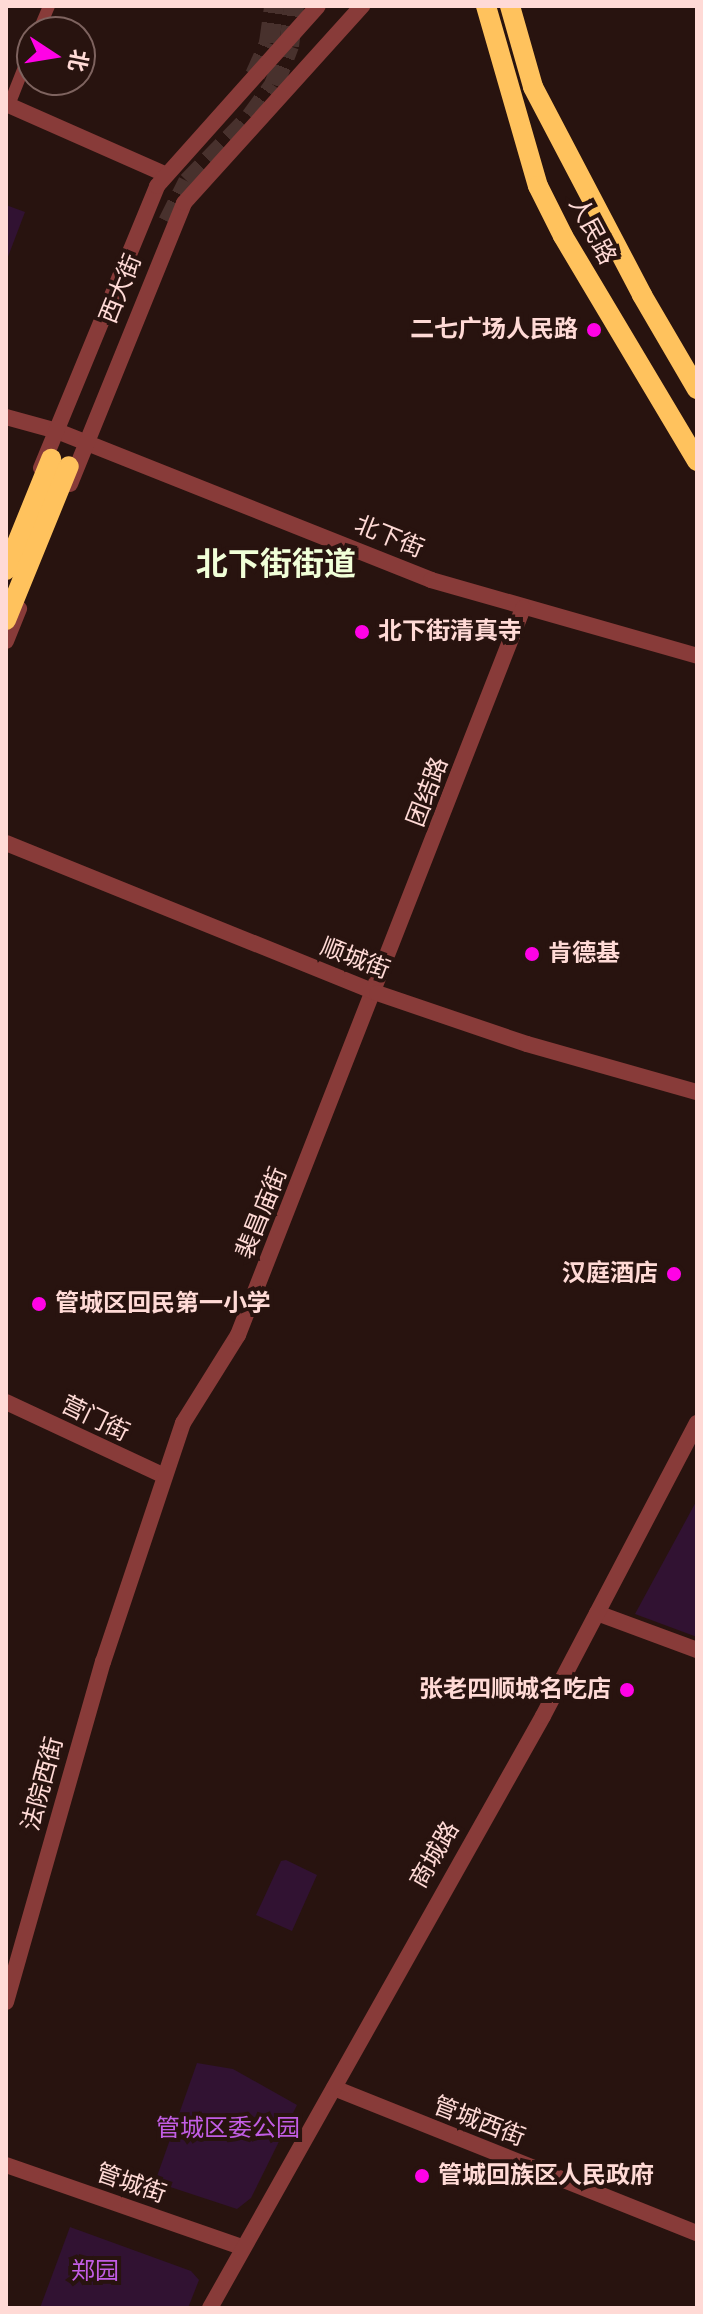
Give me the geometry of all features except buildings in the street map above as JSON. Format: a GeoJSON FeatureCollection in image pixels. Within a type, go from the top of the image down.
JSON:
{"type":"FeatureCollection","features":[{"type":"Feature","properties":{"kind":"main road","name":"人民路"},"geometry":{"type":"LineString","coordinates":[[486,6],[538,186],[563,236],[697,461]]}},
{"type":"Feature","properties":{"kind":"main road","name":"人民路"},"geometry":{"type":"LineString","coordinates":[[510,6],[533,87],[697,389]]}},
{"type":"Feature","properties":{"kind":"main road"},"geometry":{"type":"LineString","coordinates":[[6,570],[60,463],[6,620]]}},
{"type":"Feature","properties":{"kind":"street","name":"西大街"},"geometry":{"type":"LineString","coordinates":[[6,641],[72,437],[165,174],[318,6]]}},
{"type":"Feature","properties":{"kind":"street","name":"西大街"},"geometry":{"type":"LineString","coordinates":[[6,552],[72,437],[184,203],[362,6]]}},
{"type":"Feature","properties":{"kind":"street"},"geometry":{"type":"LineString","coordinates":[[16,83],[7,104],[165,174]]}},
{"type":"Feature","properties":{"kind":"street","name":"北下街"},"geometry":{"type":"LineString","coordinates":[[6,417],[72,437],[431,580],[697,656]]}},
{"type":"Feature","properties":{"kind":"street","name":"团结路"},"geometry":{"type":"LineString","coordinates":[[377,993],[523,608]]}},
{"type":"Feature","properties":{"kind":"street","name":"顺城街"},"geometry":{"type":"LineString","coordinates":[[6,843],[377,993],[527,1044],[697,1092]]}},
{"type":"Feature","properties":{"kind":"street","name":"裴昌庙街"},"geometry":{"type":"LineString","coordinates":[[131,1579],[183,1423],[238,1335],[377,993]]}},
{"type":"Feature","properties":{"kind":"street","name":"营门街"},"geometry":{"type":"LineString","coordinates":[[6,1402],[165,1476]]}},
{"type":"Feature","properties":{"kind":"street","name":"商城路"},"geometry":{"type":"LineString","coordinates":[[210,2308],[241,2247],[334,2088],[597,1613],[697,1423]]}},
{"type":"Feature","properties":{"kind":"street","name":"法院西街"},"geometry":{"type":"LineString","coordinates":[[6,2002],[131,1579]]}},
{"type":"Feature","properties":{"kind":"street"},"geometry":{"type":"LineString","coordinates":[[597,1613],[697,1650]]}},
{"type":"Feature","properties":{"kind":"street","name":"管城西街"},"geometry":{"type":"LineString","coordinates":[[334,2088],[697,2233]]}},
{"type":"Feature","properties":{"kind":"street","name":"管城街"},"geometry":{"type":"LineString","coordinates":[[6,2165],[241,2247]]}},
{"type":"Feature","properties":{"kind":"green space"},"geometry":{"type":"Polygon","coordinates":[[[6,205],[25,212],[6,262],[6,205]]]}},
{"type":"Feature","properties":{"kind":"green space"},"geometry":{"type":"Polygon","coordinates":[[[697,1500],[697,1637],[635,1614],[697,1500]]]}},
{"type":"Feature","properties":{"kind":"green space"},"geometry":{"type":"Polygon","coordinates":[[[286,1860],[317,1875],[292,1931],[256,1915],[281,1861],[286,1860]]]}},
{"type":"Feature","properties":{"kind":"green space","name":"管城区委公园"},"geometry":{"type":"Polygon","coordinates":[[[197,2063],[233,2069],[297,2105],[251,2198],[237,2209],[155,2182],[197,2063]]]}},
{"type":"Feature","properties":{"kind":"green space","name":"郑园"},"geometry":{"type":"Polygon","coordinates":[[[70,2227],[191,2271],[199,2280],[188,2308],[40,2308],[70,2227]]]}},
{"type":"Feature","properties":{"kind":"tunnel"},"geometry":{"type":"LineString","coordinates":[[255,75],[269,43],[274,6]]}},
{"type":"Feature","properties":{"kind":"tunnel"},"geometry":{"type":"LineString","coordinates":[[168,222],[188,182],[251,117],[274,85],[289,46],[294,6]]}},
{"type":"Feature","properties":{"kind":"place","name":"二七广场人民路"},"geometry":{"type":"Point","coordinates":[594,330]}},
{"type":"Feature","properties":{"kind":"place","name":"北下街清真寺"},"geometry":{"type":"Point","coordinates":[362,632]}},
{"type":"Feature","properties":{"kind":"place","name":"肯德基"},"geometry":{"type":"Point","coordinates":[532,954]}},
{"type":"Feature","properties":{"kind":"place","name":"汉庭酒店"},"geometry":{"type":"Point","coordinates":[674,1274]}},
{"type":"Feature","properties":{"kind":"place","name":"管城区回民第一小学"},"geometry":{"type":"Point","coordinates":[39,1304]}},
{"type":"Feature","properties":{"kind":"place","name":"张老四顺城名吃店"},"geometry":{"type":"Point","coordinates":[627,1690]}},
{"type":"Feature","properties":{"kind":"place","name":"管城回族区人民政府"},"geometry":{"type":"Point","coordinates":[422,2176]}},
{"type":"Feature","properties":{"kind":"district","name":"北下街街道"},"geometry":{"type":"Point","coordinates":[276,565]}}]}
